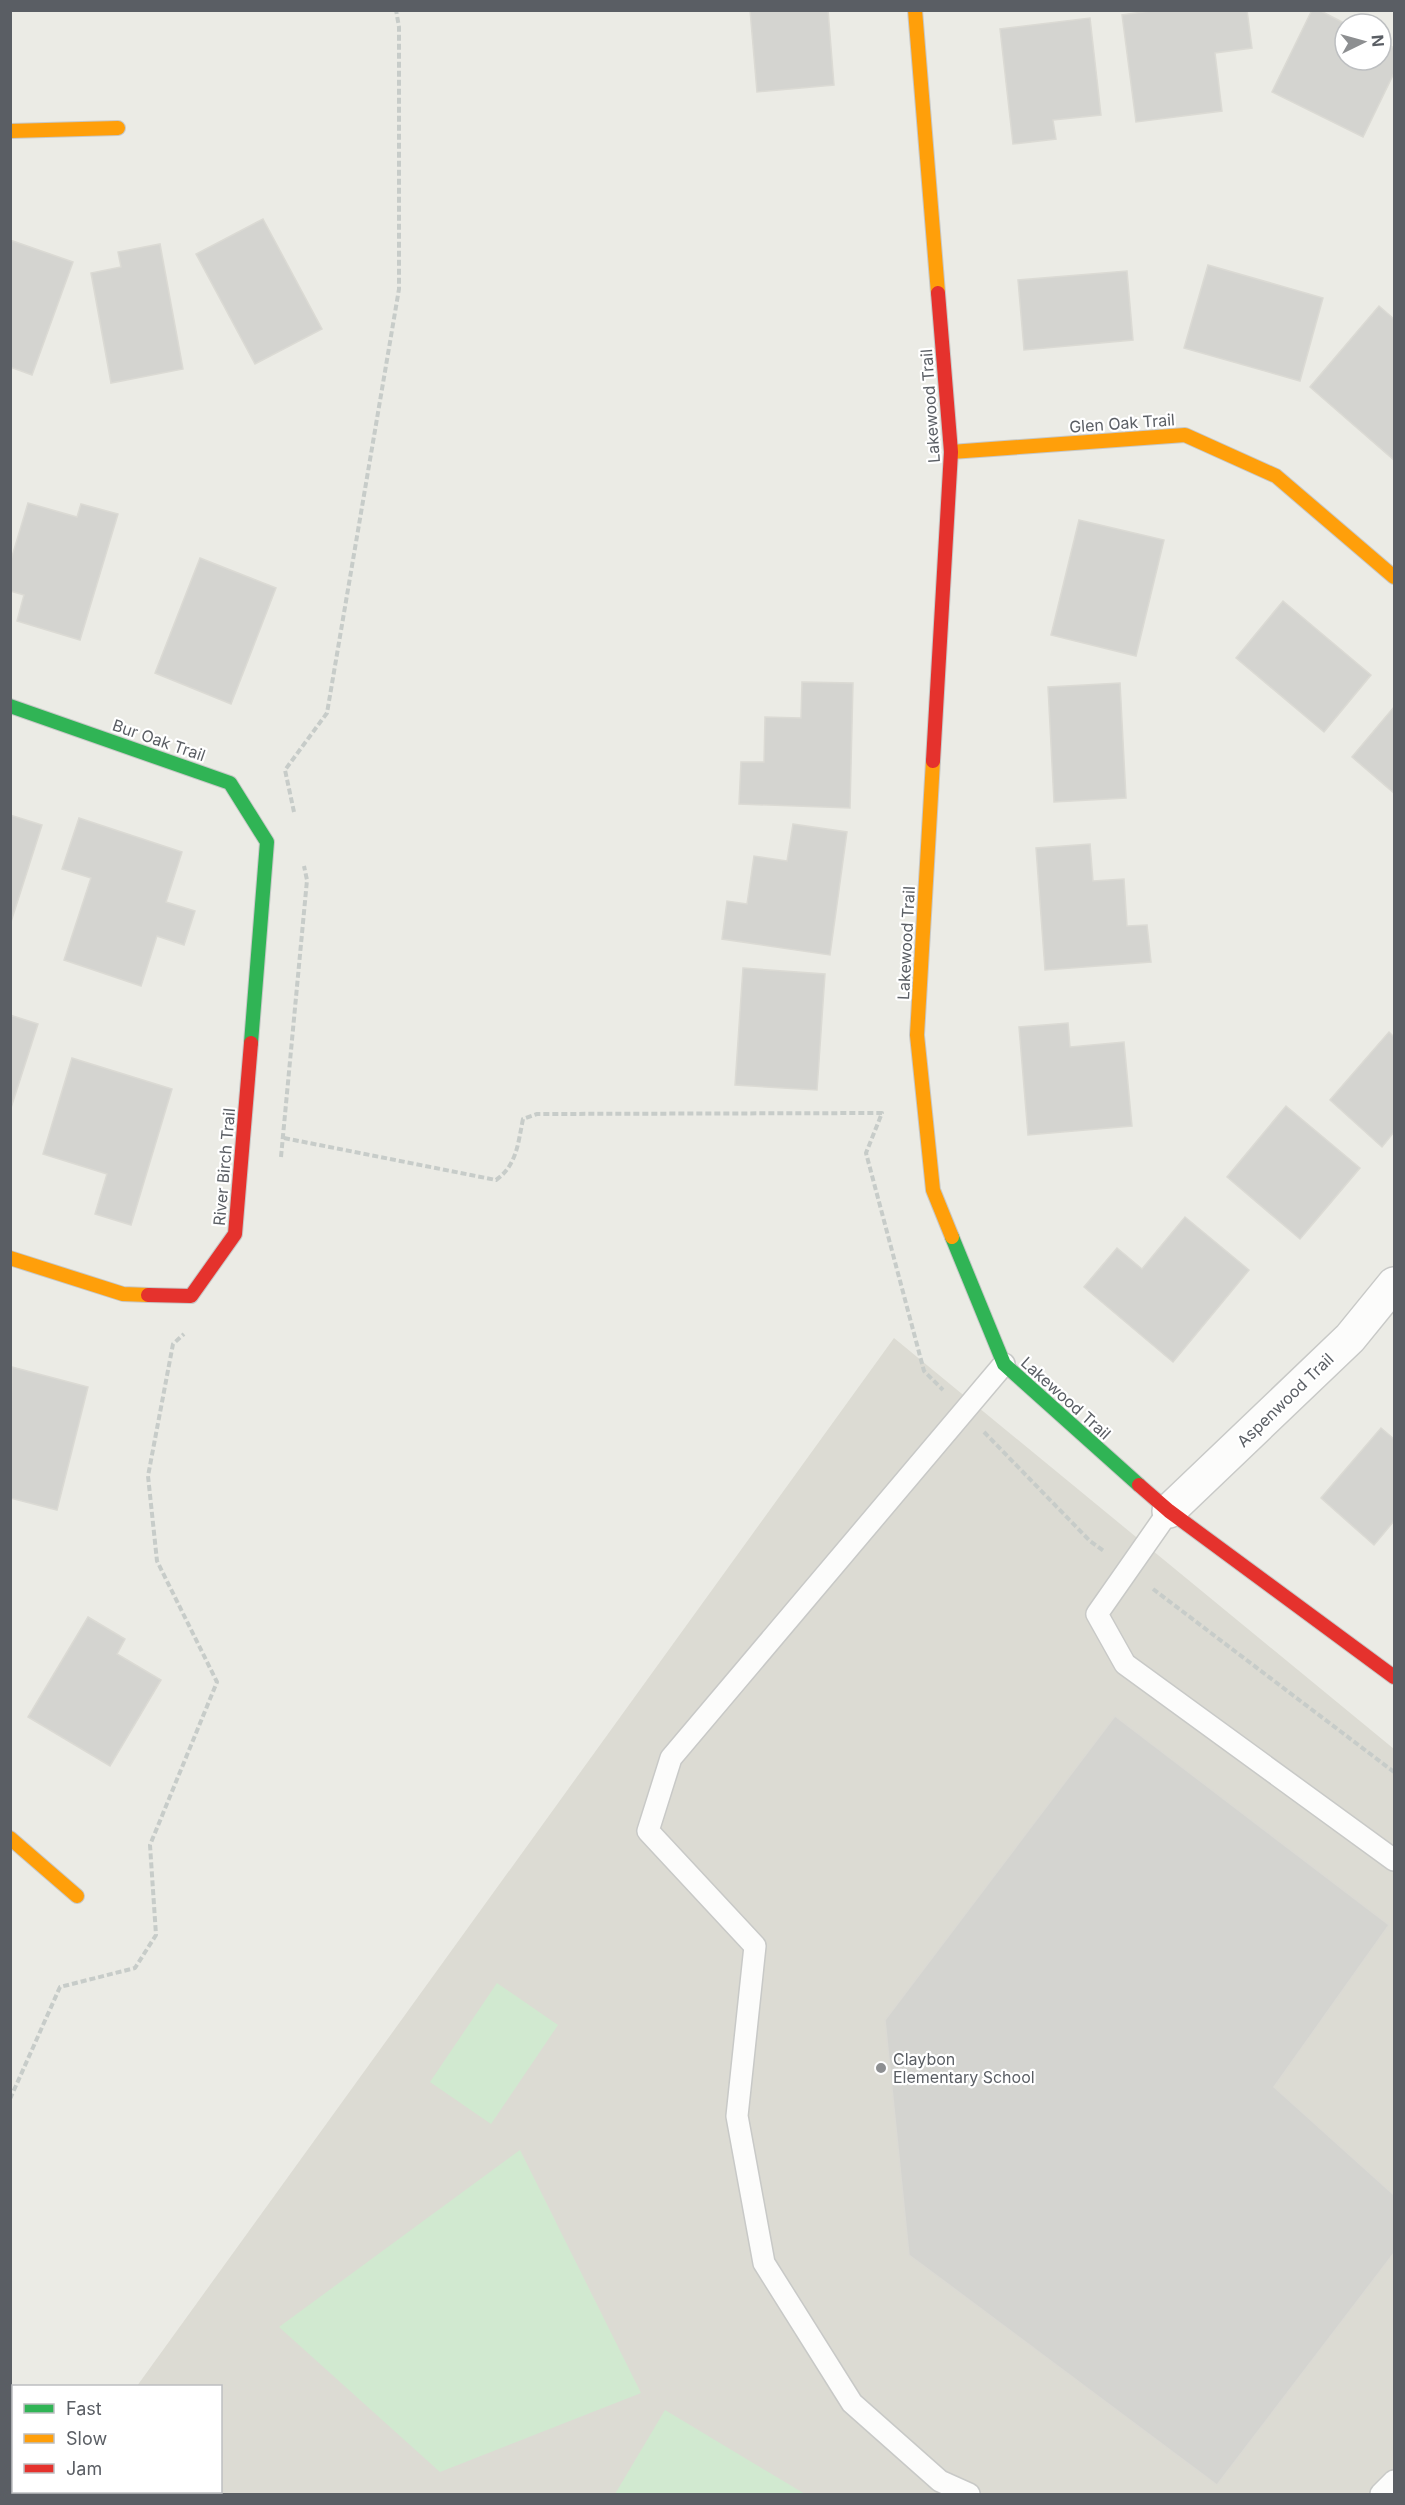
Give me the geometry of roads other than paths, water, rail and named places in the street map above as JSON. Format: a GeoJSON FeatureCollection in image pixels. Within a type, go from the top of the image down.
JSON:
{"type":"FeatureCollection","features":[{"type":"Feature","properties":{"kind":"street","name":"Lakewood Trail"},"geometry":{"type":"LineString","coordinates":[[915,10],[951,452],[917,1035],[933,1190],[1004,1364],[1168,1511],[1395,1677]]}},
{"type":"Feature","properties":{"kind":"street"},"geometry":{"type":"LineString","coordinates":[[10,131],[118,128]]}},
{"type":"Feature","properties":{"kind":"street","name":"Glen Oak Trail"},"geometry":{"type":"LineString","coordinates":[[951,452],[1185,435],[1276,476],[1395,577]]}},
{"type":"Feature","properties":{"kind":"street","name":"Bur Oak Trail"},"geometry":{"type":"LineString","coordinates":[[10,706],[230,783],[267,842]]}},
{"type":"Feature","properties":{"kind":"street","name":"River Birch Trail"},"geometry":{"type":"LineString","coordinates":[[10,1258],[123,1294],[191,1296],[235,1234],[267,842]]}},
{"type":"Feature","properties":{"kind":"street","name":"Aspenwood Trail"},"geometry":{"type":"LineString","coordinates":[[1168,1511],[1350,1338],[1395,1284]]}},
{"type":"Feature","properties":{"kind":"street"},"geometry":{"type":"LineString","coordinates":[[10,1838],[77,1896]]}},
{"type":"Feature","properties":{"kind":"lane"},"geometry":{"type":"LineString","coordinates":[[969,2494],[940,2481],[852,2403],[764,2263],[737,2116],[755,1946],[648,1831],[671,1758],[1004,1364]]}},
{"type":"Feature","properties":{"kind":"lane"},"geometry":{"type":"LineString","coordinates":[[1168,1511],[1097,1614],[1125,1664],[1395,1860]]}},
{"type":"Feature","properties":{"kind":"lane"},"geometry":{"type":"LineString","coordinates":[[1381,2494],[1395,2481]]}},
{"type":"Feature","properties":{"kind":"place","name":"Claybon Elementary School"},"geometry":{"type":"Point","coordinates":[881,2068]}}]}
